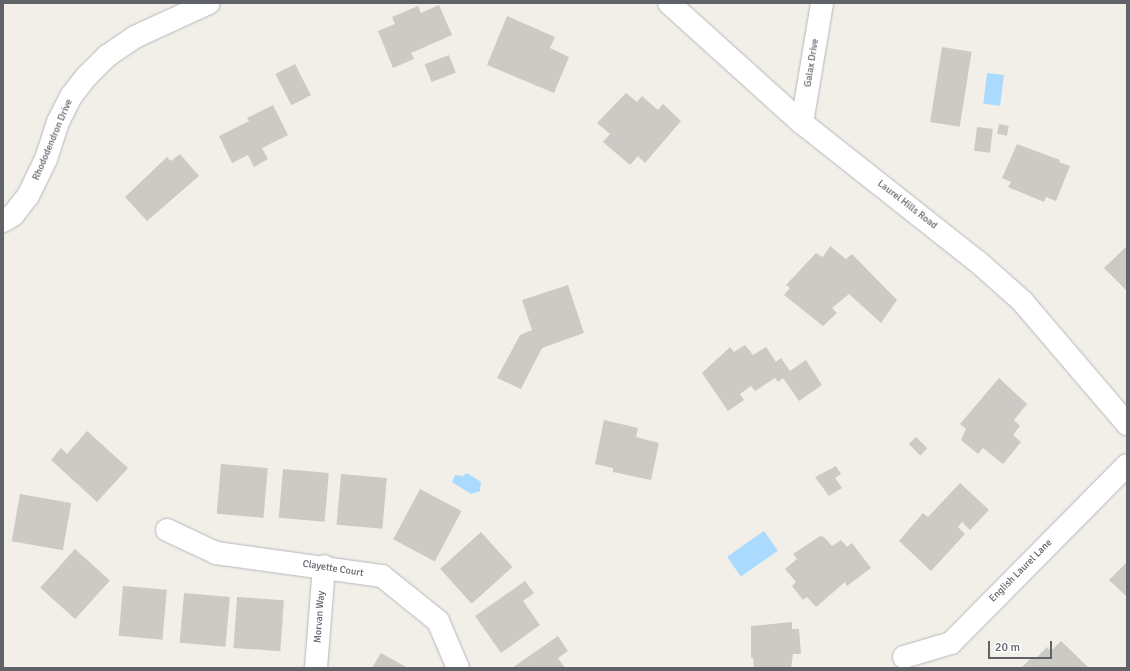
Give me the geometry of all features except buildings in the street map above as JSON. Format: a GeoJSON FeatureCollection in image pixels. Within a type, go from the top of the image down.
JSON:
{"type":"FeatureCollection","features":[{"type":"Feature","properties":{"kind":"street","name":"Rhododendron Drive"},"geometry":{"type":"LineString","coordinates":[[3,221],[13,215],[28,196],[46,159],[62,116],[72,95],[87,76],[108,56],[135,37],[209,3]]}},
{"type":"Feature","properties":{"kind":"street","name":"Laurel Hills Road"},"geometry":{"type":"LineString","coordinates":[[669,3],[802,123],[977,261],[1022,301],[1127,424]]}},
{"type":"Feature","properties":{"kind":"street","name":"Galax Drive"},"geometry":{"type":"LineString","coordinates":[[802,123],[822,3]]}},
{"type":"Feature","properties":{"kind":"street","name":"English Laurel Lane"},"geometry":{"type":"LineString","coordinates":[[904,657],[951,643],[1127,465]]}},
{"type":"Feature","properties":{"kind":"street","name":"Clayette Court"},"geometry":{"type":"LineString","coordinates":[[167,530],[216,553],[324,566],[382,576],[438,621],[458,668]]}},
{"type":"Feature","properties":{"kind":"street","name":"Morvan Way"},"geometry":{"type":"LineString","coordinates":[[316,668],[324,566]]}},
{"type":"Feature","properties":{"kind":"water"},"geometry":{"type":"Polygon","coordinates":[[[987,73],[1004,75],[1000,106],[983,104],[987,73]]]}},
{"type":"Feature","properties":{"kind":"water"},"geometry":{"type":"Polygon","coordinates":[[[467,473],[481,482],[480,491],[471,494],[452,482],[455,475],[463,476],[467,473]]]}},
{"type":"Feature","properties":{"kind":"water"},"geometry":{"type":"Polygon","coordinates":[[[764,531],[778,551],[741,576],[727,557],[764,531]]]}}]}
